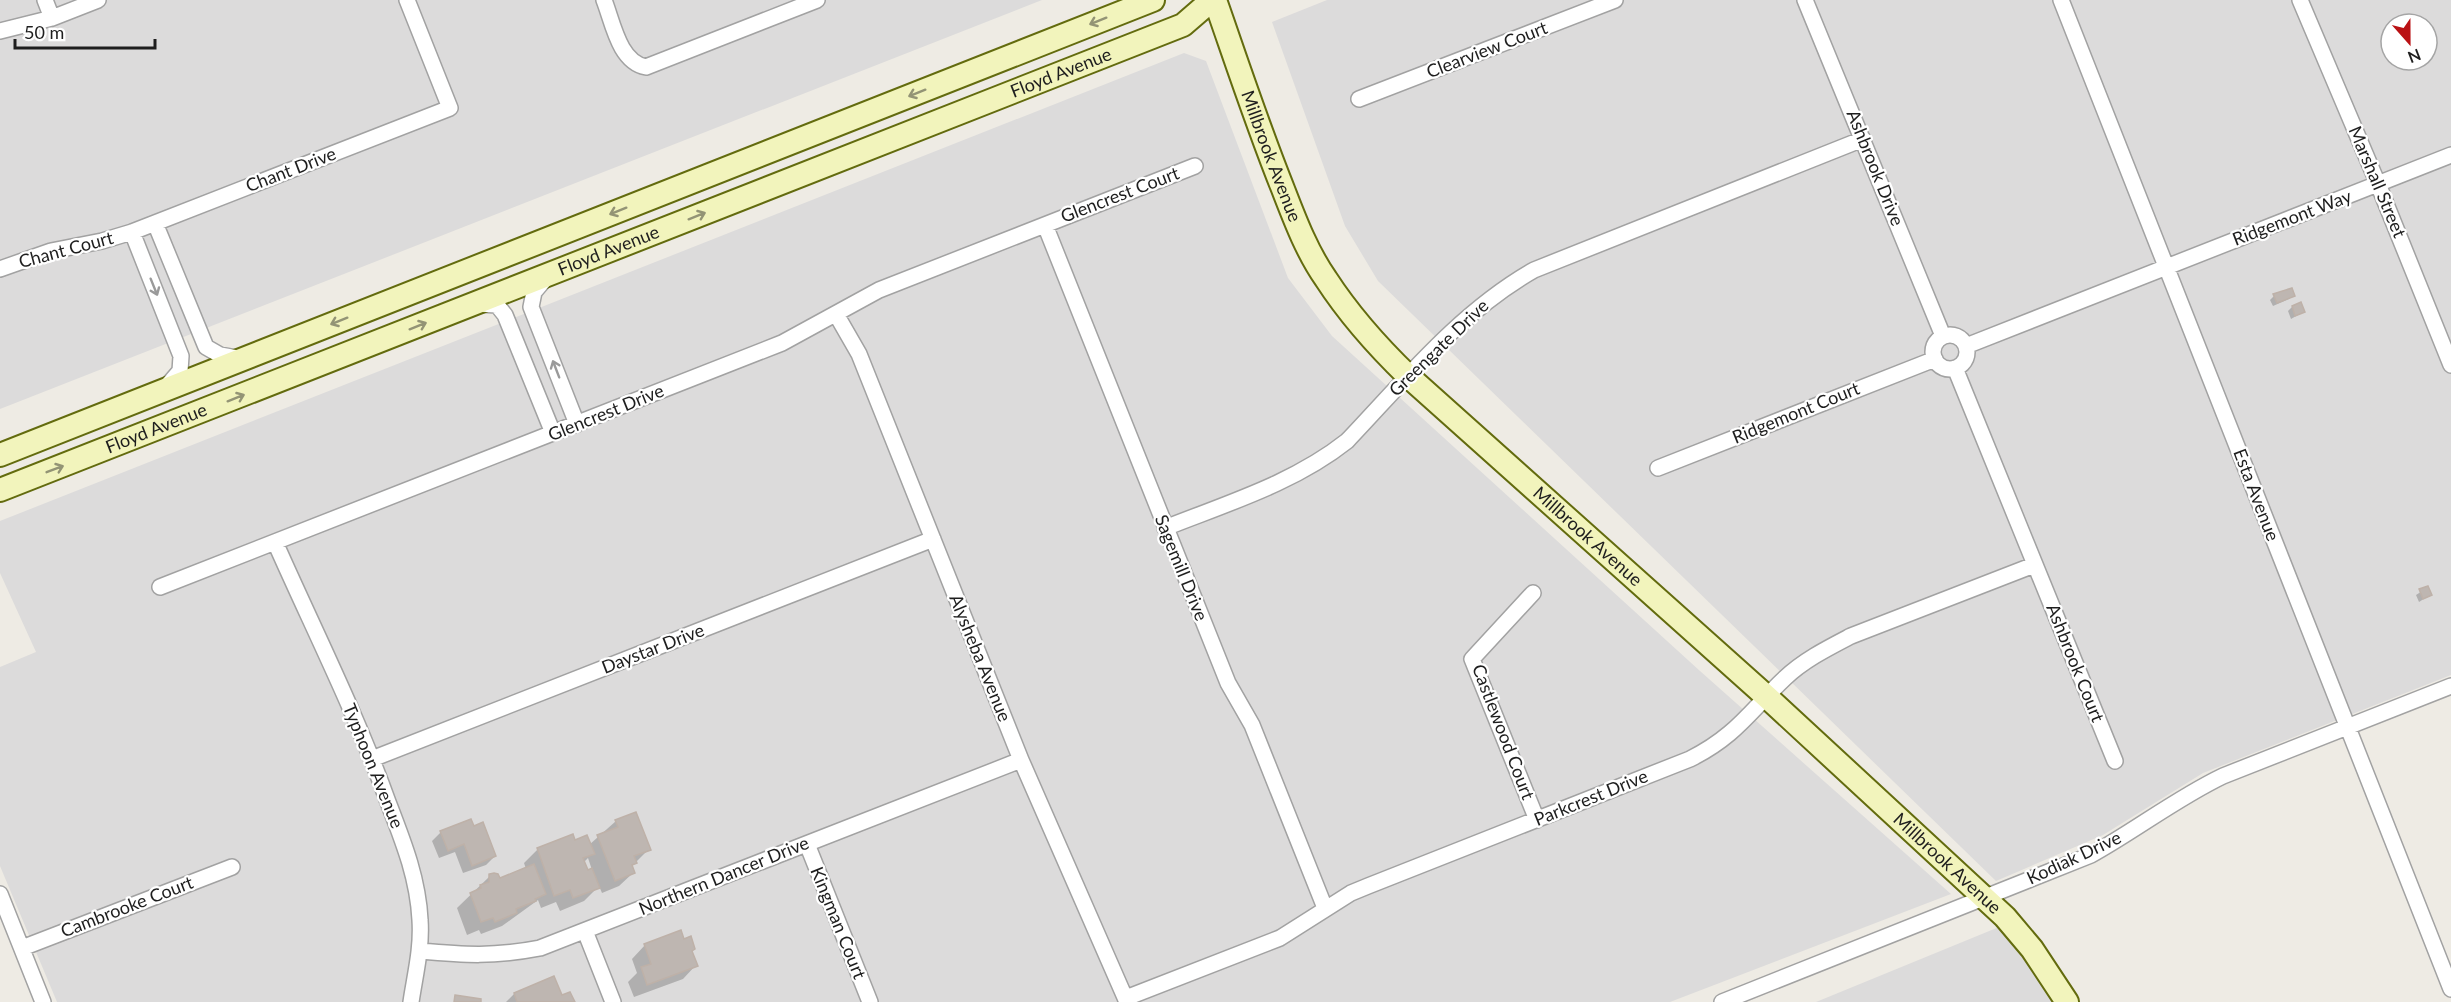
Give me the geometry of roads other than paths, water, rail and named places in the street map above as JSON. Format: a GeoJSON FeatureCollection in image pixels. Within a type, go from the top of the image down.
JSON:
{"type":"FeatureCollection","features":[{"type":"Feature","properties":{"kind":"street"},"geometry":{"type":"LineString","coordinates":[[45,0],[52,18]]}},
{"type":"Feature","properties":{"kind":"street"},"geometry":{"type":"LineString","coordinates":[[0,31],[52,18],[98,0]]}},
{"type":"Feature","properties":{"kind":"street","name":"Chant Drive"},"geometry":{"type":"LineString","coordinates":[[132,232],[450,108],[407,0]]}},
{"type":"Feature","properties":{"kind":"street"},"geometry":{"type":"LineString","coordinates":[[604,0],[626,56],[636,65],[646,67],[817,0]]}},
{"type":"Feature","properties":{"kind":"street","name":"Floyd Avenue"},"geometry":{"type":"LineString","coordinates":[[0,455],[1153,0]]}},
{"type":"Feature","properties":{"kind":"street","name":"Floyd Avenue"},"geometry":{"type":"LineString","coordinates":[[0,490],[1183,25],[1214,0]]}},
{"type":"Feature","properties":{"kind":"street","name":"Millbrook Avenue"},"geometry":{"type":"LineString","coordinates":[[1214,0],[1265,145],[1300,231],[1324,278],[1374,343],[1767,697],[2005,917],[2032,949],[2067,1002]]}},
{"type":"Feature","properties":{"kind":"street","name":"Clearview Court"},"geometry":{"type":"LineString","coordinates":[[1359,99],[1616,0]]}},
{"type":"Feature","properties":{"kind":"street","name":"Ashbrook Drive"},"geometry":{"type":"LineString","coordinates":[[1805,0],[1943,336]]}},
{"type":"Feature","properties":{"kind":"street","name":"Esta Avenue"},"geometry":{"type":"LineString","coordinates":[[2061,0],[2451,989]]}},
{"type":"Feature","properties":{"kind":"street","name":"Marshall Street"},"geometry":{"type":"LineString","coordinates":[[2300,0],[2451,365]]}},
{"type":"Feature","properties":{"kind":"street","name":"Greengate Drive"},"geometry":{"type":"LineString","coordinates":[[1165,528],[1295,476],[1324,460],[1347,441],[1408,376],[1476,309],[1534,270],[1863,139]]}},
{"type":"Feature","properties":{"kind":"street","name":"Ridgemont Way"},"geometry":{"type":"LineString","coordinates":[[2167,267],[2451,155]]}},
{"type":"Feature","properties":{"kind":"street","name":"Glencrest Court"},"geometry":{"type":"LineString","coordinates":[[1045,225],[1195,166]]}},
{"type":"Feature","properties":{"kind":"street"},"geometry":{"type":"LineString","coordinates":[[155,223],[206,347],[220,355],[243,359]]}},
{"type":"Feature","properties":{"kind":"street","name":"Glencrest Drive"},"geometry":{"type":"LineString","coordinates":[[160,587],[782,343],[879,290],[1045,225]]}},
{"type":"Feature","properties":{"kind":"street","name":"Sagemill Drive"},"geometry":{"type":"LineString","coordinates":[[1045,225],[1228,683],[1252,725],[1325,908]]}},
{"type":"Feature","properties":{"kind":"street"},"geometry":{"type":"LineString","coordinates":[[132,232],[181,356],[180,372],[164,390]]}},
{"type":"Feature","properties":{"kind":"street","name":"Chant Court"},"geometry":{"type":"LineString","coordinates":[[0,269],[51,251],[102,242],[132,232]]}},
{"type":"Feature","properties":{"kind":"street"},"geometry":{"type":"LineString","coordinates":[[1966,346],[2167,267]]}},
{"type":"Feature","properties":{"kind":"street"},"geometry":{"type":"LineString","coordinates":[[549,274],[534,292],[531,307],[577,424]]}},
{"type":"Feature","properties":{"kind":"street"},"geometry":{"type":"LineString","coordinates":[[475,304],[496,305],[506,315],[554,433]]}},
{"type":"Feature","properties":{"kind":"street","name":"Alysheba Avenue"},"geometry":{"type":"LineString","coordinates":[[836,314],[859,354],[1021,760],[1126,1000]]}},
{"type":"Feature","properties":{"kind":"street"},"geometry":{"type":"LineString","coordinates":[[1943,336],[1957,336],[1966,346],[1964,361],[1955,368],[1944,368],[1935,358],[1934,346],[1943,336]]}},
{"type":"Feature","properties":{"kind":"street","name":"Ridgemont Court"},"geometry":{"type":"LineString","coordinates":[[1658,468],[1935,358]]}},
{"type":"Feature","properties":{"kind":"street"},"geometry":{"type":"LineString","coordinates":[[1955,368],[2034,565]]}},
{"type":"Feature","properties":{"kind":"street","name":"Daystar Drive"},"geometry":{"type":"LineString","coordinates":[[372,759],[933,539]]}},
{"type":"Feature","properties":{"kind":"street","name":"Typhoon Avenue"},"geometry":{"type":"LineString","coordinates":[[275,542],[372,759],[410,860],[418,903],[420,951],[411,1002]]}},
{"type":"Feature","properties":{"kind":"street","name":"Parkcrest Drive"},"geometry":{"type":"LineString","coordinates":[[1126,1000],[1280,938],[1325,908],[1368,886],[1707,750],[1737,729],[1785,678],[1825,649],[1851,636],[2034,565]]}},
{"type":"Feature","properties":{"kind":"street","name":"Ashbrook Court"},"geometry":{"type":"LineString","coordinates":[[2034,565],[2115,761]]}},
{"type":"Feature","properties":{"kind":"street","name":"Castlewood Court"},"geometry":{"type":"LineString","coordinates":[[1533,593],[1472,659],[1537,820]]}},
{"type":"Feature","properties":{"kind":"street","name":"Kodiak Drive"},"geometry":{"type":"LineString","coordinates":[[1722,1002],[2091,855],[2196,789],[2223,776],[2451,686]]}},
{"type":"Feature","properties":{"kind":"street","name":"Northern Dancer Drive"},"geometry":{"type":"LineString","coordinates":[[420,951],[477,956],[540,948],[1021,760]]}},
{"type":"Feature","properties":{"kind":"street","name":"Kingman Court"},"geometry":{"type":"LineString","coordinates":[[807,844],[870,1002]]}},
{"type":"Feature","properties":{"kind":"street","name":"Cambrooke Court"},"geometry":{"type":"LineString","coordinates":[[22,948],[232,867]]}},
{"type":"Feature","properties":{"kind":"street"},"geometry":{"type":"LineString","coordinates":[[0,894],[43,1002]]}},
{"type":"Feature","properties":{"kind":"street"},"geometry":{"type":"LineString","coordinates":[[585,931],[613,1002]]}}]}
